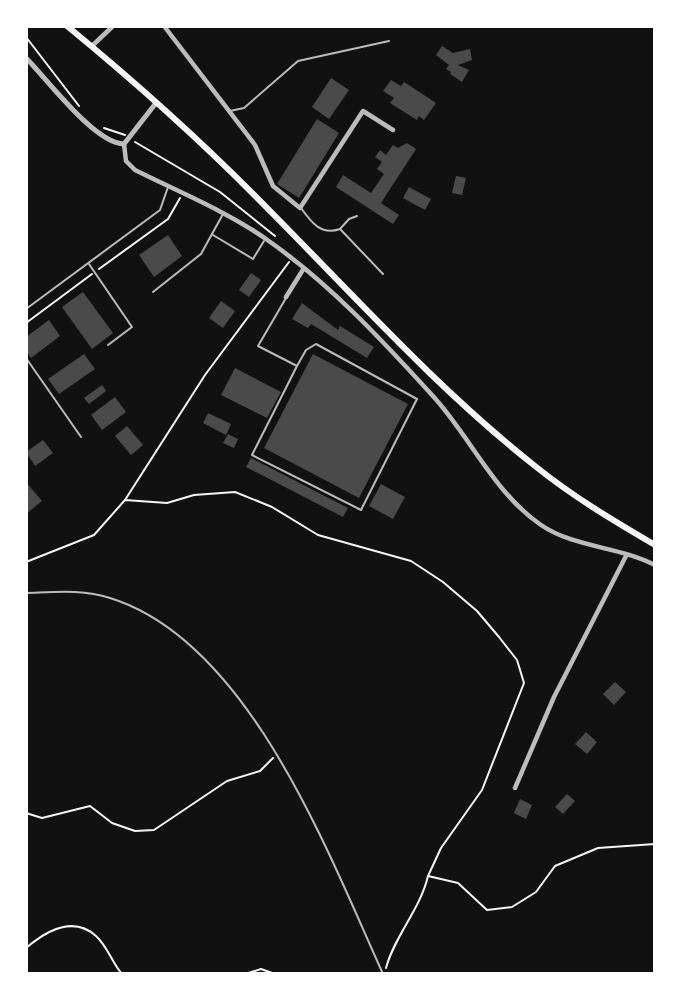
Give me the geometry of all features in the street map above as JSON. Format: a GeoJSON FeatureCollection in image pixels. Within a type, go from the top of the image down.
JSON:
{"type":"FeatureCollection","features":[{"type":"Feature","properties":{"kind":"main road"},"geometry":{"type":"LineString","coordinates":[[67,26],[156,103],[273,214],[457,400],[536,467],[575,496],[655,545]]}},
{"type":"Feature","properties":{"kind":"street"},"geometry":{"type":"LineString","coordinates":[[92,46],[113,26]]}},
{"type":"Feature","properties":{"kind":"street"},"geometry":{"type":"LineString","coordinates":[[164,26],[255,145],[273,186],[300,208],[363,111],[393,130]]}},
{"type":"Feature","properties":{"kind":"street"},"geometry":{"type":"LineString","coordinates":[[26,58],[88,124],[113,144],[124,144]]}},
{"type":"Feature","properties":{"kind":"street"},"geometry":{"type":"LineString","coordinates":[[156,103],[124,144],[126,161],[135,170],[223,213],[266,239],[304,268],[431,393],[522,510],[559,536],[655,565]]}},
{"type":"Feature","properties":{"kind":"street"},"geometry":{"type":"LineString","coordinates":[[286,297],[304,268]]}},
{"type":"Feature","properties":{"kind":"street"},"geometry":{"type":"LineString","coordinates":[[515,788],[554,697],[627,556]]}},
{"type":"Feature","properties":{"kind":"lane"},"geometry":{"type":"LineString","coordinates":[[229,111],[244,108],[298,61],[389,41]]}},
{"type":"Feature","properties":{"kind":"lane"},"geometry":{"type":"LineString","coordinates":[[26,309],[160,210],[168,187]]}},
{"type":"Feature","properties":{"kind":"lane"},"geometry":{"type":"LineString","coordinates":[[300,208],[312,223],[326,232],[340,229],[357,216]]}},
{"type":"Feature","properties":{"kind":"lane"},"geometry":{"type":"LineString","coordinates":[[153,292],[201,254],[223,213]]}},
{"type":"Feature","properties":{"kind":"lane"},"geometry":{"type":"LineString","coordinates":[[340,229],[383,274]]}},
{"type":"Feature","properties":{"kind":"lane"},"geometry":{"type":"LineString","coordinates":[[212,234],[253,259],[266,239]]}},
{"type":"Feature","properties":{"kind":"lane"},"geometry":{"type":"LineString","coordinates":[[88,263],[132,327],[108,345]]}},
{"type":"Feature","properties":{"kind":"lane"},"geometry":{"type":"LineString","coordinates":[[286,297],[258,346],[298,366]]}},
{"type":"Feature","properties":{"kind":"lane"},"geometry":{"type":"LineString","coordinates":[[316,344],[417,399],[360,510],[253,455],[298,366],[306,350],[316,344]]}},
{"type":"Feature","properties":{"kind":"lane"},"geometry":{"type":"LineString","coordinates":[[26,358],[81,437]]}},
{"type":"Feature","properties":{"kind":"lane"},"geometry":{"type":"LineString","coordinates":[[26,593],[78,591],[111,598],[174,632],[204,657],[227,683],[276,754],[384,974]]}},
{"type":"Feature","properties":{"kind":"path"},"geometry":{"type":"LineString","coordinates":[[26,37],[82,109]]}},
{"type":"Feature","properties":{"kind":"path"},"geometry":{"type":"LineString","coordinates":[[97,123],[128,137],[151,154],[220,192],[281,243]]}},
{"type":"Feature","properties":{"kind":"path"},"geometry":{"type":"LineString","coordinates":[[26,323],[168,219],[183,194]]}},
{"type":"Feature","properties":{"kind":"path"},"geometry":{"type":"LineString","coordinates":[[26,562],[94,536],[125,500],[205,375],[292,259]]}},
{"type":"Feature","properties":{"kind":"path"},"geometry":{"type":"LineString","coordinates":[[125,500],[167,503],[194,495],[234,492],[272,507],[318,535],[411,561],[443,582],[477,611],[517,660],[524,683],[482,790],[441,848],[428,876],[423,898],[392,944],[384,974]]}},
{"type":"Feature","properties":{"kind":"path"},"geometry":{"type":"LineString","coordinates":[[26,813],[42,818],[90,806],[123,827],[135,831],[154,830],[226,781],[260,771],[276,754]]}},
{"type":"Feature","properties":{"kind":"path"},"geometry":{"type":"LineString","coordinates":[[428,876],[458,883],[487,910],[513,907],[536,892],[555,866],[598,848],[655,844]]}},
{"type":"Feature","properties":{"kind":"path"},"geometry":{"type":"LineString","coordinates":[[26,948],[46,932],[66,925],[95,934],[122,974]]}},
{"type":"Feature","properties":{"kind":"path"},"geometry":{"type":"LineString","coordinates":[[245,974],[261,969],[275,974]]}},
{"type":"Feature","properties":{"kind":"building"},"geometry":{"type":"Polygon","coordinates":[[[442,46],[453,53],[470,49],[472,60],[458,65],[469,70],[462,82],[450,74],[446,69],[449,65],[436,55],[442,46]]]}},
{"type":"Feature","properties":{"kind":"building"},"geometry":{"type":"Polygon","coordinates":[[[331,78],[349,90],[329,119],[312,107],[331,78]]]}},
{"type":"Feature","properties":{"kind":"building"},"geometry":{"type":"Polygon","coordinates":[[[391,80],[401,86],[404,82],[436,103],[424,120],[419,116],[417,120],[390,103],[394,98],[383,91],[391,80]]]}},
{"type":"Feature","properties":{"kind":"building"},"geometry":{"type":"Polygon","coordinates":[[[317,119],[339,133],[299,198],[277,184],[317,119]]]}},
{"type":"Feature","properties":{"kind":"building"},"geometry":{"type":"Polygon","coordinates":[[[407,143],[416,149],[381,203],[399,215],[393,224],[336,187],[343,175],[371,193],[384,174],[377,169],[382,162],[375,157],[380,150],[386,155],[393,145],[398,148],[407,143]]]}},
{"type":"Feature","properties":{"kind":"building"},"geometry":{"type":"Polygon","coordinates":[[[456,176],[466,178],[462,195],[452,193],[456,176]]]}},
{"type":"Feature","properties":{"kind":"building"},"geometry":{"type":"Polygon","coordinates":[[[409,187],[431,199],[425,210],[403,198],[409,187]]]}},
{"type":"Feature","properties":{"kind":"building"},"geometry":{"type":"Polygon","coordinates":[[[168,235],[182,256],[154,277],[139,255],[168,235]]]}},
{"type":"Feature","properties":{"kind":"building"},"geometry":{"type":"Polygon","coordinates":[[[251,273],[261,280],[249,297],[239,290],[251,273]]]}},
{"type":"Feature","properties":{"kind":"building"},"geometry":{"type":"Polygon","coordinates":[[[83,292],[113,333],[92,349],[62,307],[83,292]]]}},
{"type":"Feature","properties":{"kind":"building"},"geometry":{"type":"Polygon","coordinates":[[[221,301],[235,311],[223,328],[209,318],[221,301]]]}},
{"type":"Feature","properties":{"kind":"building"},"geometry":{"type":"Polygon","coordinates":[[[302,303],[338,330],[340,326],[374,347],[367,358],[311,324],[308,328],[292,319],[302,303]]]}},
{"type":"Feature","properties":{"kind":"building"},"geometry":{"type":"Polygon","coordinates":[[[49,320],[60,336],[31,358],[26,351],[26,337],[49,320]]]}},
{"type":"Feature","properties":{"kind":"building"},"geometry":{"type":"Polygon","coordinates":[[[84,354],[95,369],[59,394],[48,379],[84,354]]]}},
{"type":"Feature","properties":{"kind":"building"},"geometry":{"type":"Polygon","coordinates":[[[313,354],[408,404],[359,498],[264,448],[313,354]]]}},
{"type":"Feature","properties":{"kind":"building"},"geometry":{"type":"Polygon","coordinates":[[[235,368],[281,392],[267,418],[221,395],[235,368]]]}},
{"type":"Feature","properties":{"kind":"building"},"geometry":{"type":"Polygon","coordinates":[[[102,385],[106,391],[89,404],[84,398],[102,385]]]}},
{"type":"Feature","properties":{"kind":"building"},"geometry":{"type":"Polygon","coordinates":[[[115,397],[126,412],[102,430],[91,415],[115,397]]]}},
{"type":"Feature","properties":{"kind":"building"},"geometry":{"type":"Polygon","coordinates":[[[208,413],[231,424],[226,435],[203,423],[208,413]]]}},
{"type":"Feature","properties":{"kind":"building"},"geometry":{"type":"Polygon","coordinates":[[[127,426],[143,445],[131,455],[115,436],[127,426]]]}},
{"type":"Feature","properties":{"kind":"building"},"geometry":{"type":"Polygon","coordinates":[[[228,434],[238,439],[234,448],[223,443],[228,434]]]}},
{"type":"Feature","properties":{"kind":"building"},"geometry":{"type":"Polygon","coordinates":[[[43,440],[53,453],[35,466],[26,452],[43,440]]]}},
{"type":"Feature","properties":{"kind":"building"},"geometry":{"type":"Polygon","coordinates":[[[251,458],[348,508],[343,517],[246,467],[251,458]]]}},
{"type":"Feature","properties":{"kind":"building"},"geometry":{"type":"Polygon","coordinates":[[[26,482],[42,501],[26,514],[26,482]]]}},
{"type":"Feature","properties":{"kind":"building"},"geometry":{"type":"Polygon","coordinates":[[[381,484],[405,497],[393,519],[369,506],[381,484]]]}},
{"type":"Feature","properties":{"kind":"building"},"geometry":{"type":"Polygon","coordinates":[[[615,682],[626,692],[614,705],[603,694],[615,682]]]}},
{"type":"Feature","properties":{"kind":"building"},"geometry":{"type":"Polygon","coordinates":[[[586,732],[597,742],[587,754],[575,744],[586,732]]]}},
{"type":"Feature","properties":{"kind":"building"},"geometry":{"type":"Polygon","coordinates":[[[567,794],[575,801],[563,814],[555,807],[567,794]]]}},
{"type":"Feature","properties":{"kind":"building"},"geometry":{"type":"Polygon","coordinates":[[[520,799],[532,805],[526,819],[514,813],[520,799]]]}}]}
